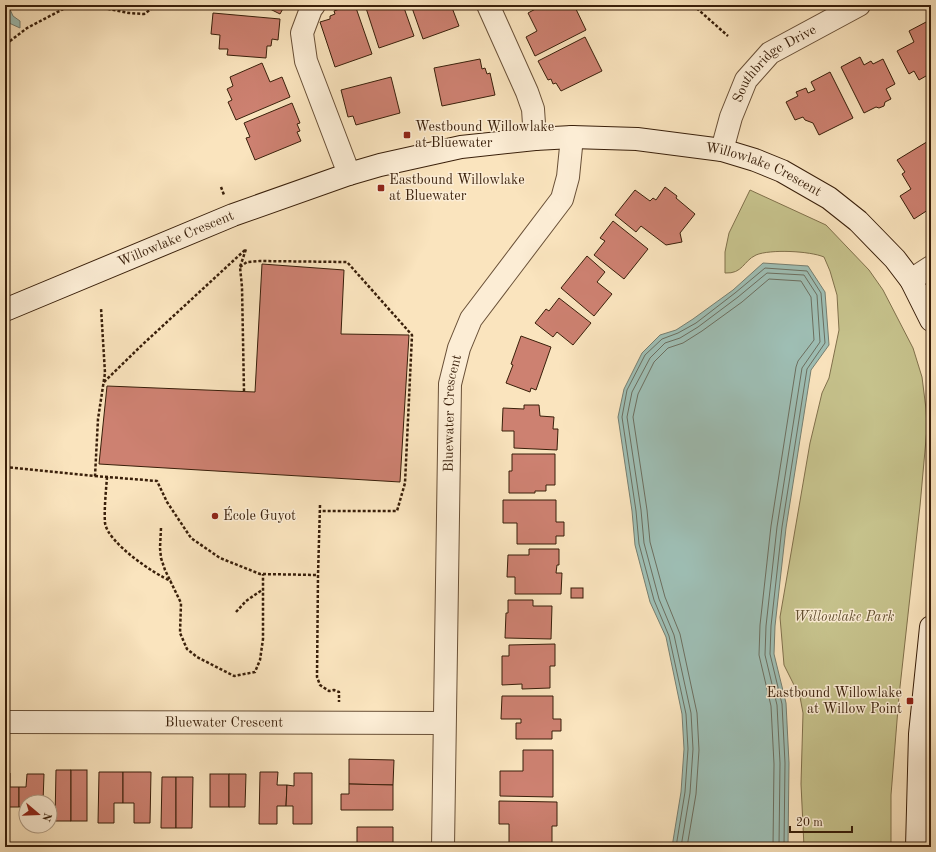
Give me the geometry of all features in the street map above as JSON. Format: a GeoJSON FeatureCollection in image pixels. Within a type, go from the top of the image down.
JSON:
{"type":"FeatureCollection","features":[{"type":"Feature","properties":{"kind":"street"},"geometry":{"type":"LineString","coordinates":[[314,5],[302,33],[306,61],[349,174]]}},
{"type":"Feature","properties":{"kind":"street"},"geometry":{"type":"LineString","coordinates":[[488,5],[527,92],[533,109],[535,140]]}},
{"type":"Feature","properties":{"kind":"street","name":"Southbridge Drive"},"geometry":{"type":"LineString","coordinates":[[722,150],[731,117],[746,80],[770,54],[859,5]]}},
{"type":"Feature","properties":{"kind":"street","name":"Willowlake Crescent"},"geometry":{"type":"LineString","coordinates":[[5,310],[233,215],[349,174],[380,165],[461,147],[572,137],[637,139],[722,150],[755,160],[782,171],[829,198],[858,221],[895,259],[911,280],[931,320]]}},
{"type":"Feature","properties":{"kind":"street","name":"Bluewater Crescent"},"geometry":{"type":"LineString","coordinates":[[443,847],[450,384],[459,348],[471,319],[562,199],[568,177],[572,137]]}},
{"type":"Feature","properties":{"kind":"street"},"geometry":{"type":"LineString","coordinates":[[911,280],[931,267]]}},
{"type":"Feature","properties":{"kind":"street"},"geometry":{"type":"LineString","coordinates":[[917,847],[931,627]]}},
{"type":"Feature","properties":{"kind":"street","name":"Bluewater Crescent"},"geometry":{"type":"LineString","coordinates":[[5,722],[444,723]]}},
{"type":"Feature","properties":{"kind":"path"},"geometry":{"type":"LineString","coordinates":[[5,40],[10,41],[27,28],[69,6],[75,5]]}},
{"type":"Feature","properties":{"kind":"path"},"geometry":{"type":"LineString","coordinates":[[88,5],[129,13],[144,14],[157,5]]}},
{"type":"Feature","properties":{"kind":"path"},"geometry":{"type":"LineString","coordinates":[[693,5],[728,36]]}},
{"type":"Feature","properties":{"kind":"path"},"geometry":{"type":"LineString","coordinates":[[104,382],[246,249],[240,267],[242,287],[244,391]]}},
{"type":"Feature","properties":{"kind":"path"},"geometry":{"type":"LineString","coordinates":[[240,267],[247,262],[260,261],[347,262],[412,335],[405,483],[397,511],[320,511]]}},
{"type":"Feature","properties":{"kind":"path"},"geometry":{"type":"LineString","coordinates":[[95,476],[98,419],[105,373],[101,308]]}},
{"type":"Feature","properties":{"kind":"path"},"geometry":{"type":"LineString","coordinates":[[5,467],[157,481],[167,502],[191,538],[220,558],[260,574],[318,575]]}},
{"type":"Feature","properties":{"kind":"path"},"geometry":{"type":"LineString","coordinates":[[107,477],[105,524],[109,532],[132,558],[163,578],[172,582]]}},
{"type":"Feature","properties":{"kind":"path"},"geometry":{"type":"LineString","coordinates":[[320,505],[317,677],[320,684],[329,691],[334,690]]}},
{"type":"Feature","properties":{"kind":"path"},"geometry":{"type":"LineString","coordinates":[[161,528],[161,558],[165,570],[182,603],[180,632],[187,649],[197,657],[234,676],[255,672],[260,660],[264,639],[263,574]]}},
{"type":"Feature","properties":{"kind":"path"},"geometry":{"type":"LineString","coordinates":[[236,612],[246,601],[263,590]]}},
{"type":"Feature","properties":{"kind":"green space","name":"Willowlake Park"},"geometry":{"type":"Polygon","coordinates":[[[750,190],[826,225],[869,270],[883,290],[913,348],[922,377],[927,428],[899,696],[891,795],[891,847],[804,847],[801,784],[803,713],[800,697],[784,665],[780,617],[810,443],[822,393],[829,378],[839,330],[837,295],[824,257],[809,253],[780,251],[762,253],[756,255],[736,271],[725,273],[725,252],[729,233],[750,190]]]}},
{"type":"Feature","properties":{"kind":"water"},"geometry":{"type":"Polygon","coordinates":[[[5,5],[8,5],[13,16],[20,21],[20,28],[9,23],[5,15],[5,5]]]}},
{"type":"Feature","properties":{"kind":"water"},"geometry":{"type":"Polygon","coordinates":[[[763,263],[808,266],[825,292],[829,345],[811,370],[786,528],[775,626],[774,654],[786,703],[789,763],[788,847],[672,847],[681,792],[684,749],[682,714],[666,637],[650,602],[635,545],[632,511],[618,417],[624,389],[642,353],[660,335],[676,330],[733,290],[763,263]]]}},
{"type":"Feature","properties":{"kind":"building"},"geometry":{"type":"Polygon","coordinates":[[[262,5],[285,5],[280,14],[262,5]]]}},
{"type":"Feature","properties":{"kind":"building"},"geometry":{"type":"Polygon","coordinates":[[[350,5],[355,5],[372,54],[335,67],[320,22],[330,19],[330,16],[335,14],[334,11],[350,5]]]}},
{"type":"Feature","properties":{"kind":"building"},"geometry":{"type":"Polygon","coordinates":[[[365,5],[403,5],[414,36],[379,48],[365,5]]]}},
{"type":"Feature","properties":{"kind":"building"},"geometry":{"type":"Polygon","coordinates":[[[411,5],[451,5],[459,26],[423,39],[411,5]]]}},
{"type":"Feature","properties":{"kind":"building"},"geometry":{"type":"Polygon","coordinates":[[[543,5],[574,5],[586,30],[535,56],[526,37],[537,31],[528,13],[543,5]]]}},
{"type":"Feature","properties":{"kind":"building"},"geometry":{"type":"Polygon","coordinates":[[[213,13],[280,19],[278,40],[272,39],[271,46],[267,46],[266,58],[227,55],[228,49],[219,49],[220,35],[211,34],[213,13]]]}},
{"type":"Feature","properties":{"kind":"building"},"geometry":{"type":"Polygon","coordinates":[[[928,21],[931,27],[931,80],[929,81],[926,76],[919,80],[914,71],[909,74],[897,51],[914,42],[909,31],[928,21]]]}},
{"type":"Feature","properties":{"kind":"building"},"geometry":{"type":"Polygon","coordinates":[[[585,37],[602,71],[561,91],[556,83],[553,84],[551,79],[548,80],[538,61],[585,37]]]}},
{"type":"Feature","properties":{"kind":"building"},"geometry":{"type":"Polygon","coordinates":[[[860,57],[864,65],[871,61],[873,64],[883,59],[895,84],[886,89],[891,99],[885,102],[884,106],[879,108],[876,107],[864,113],[841,67],[860,57]]]}},
{"type":"Feature","properties":{"kind":"building"},"geometry":{"type":"Polygon","coordinates":[[[480,59],[482,69],[485,68],[487,74],[490,73],[495,95],[442,106],[434,68],[480,59]]]}},
{"type":"Feature","properties":{"kind":"building"},"geometry":{"type":"Polygon","coordinates":[[[262,63],[270,82],[282,77],[290,97],[236,120],[228,102],[232,100],[227,89],[233,86],[230,77],[262,63]]]}},
{"type":"Feature","properties":{"kind":"building"},"geometry":{"type":"Polygon","coordinates":[[[830,72],[853,118],[819,135],[813,123],[805,120],[803,117],[795,120],[786,102],[798,96],[796,92],[806,88],[808,93],[815,90],[811,82],[830,72]]]}},
{"type":"Feature","properties":{"kind":"building"},"geometry":{"type":"Polygon","coordinates":[[[391,77],[400,113],[356,125],[353,116],[348,117],[341,90],[391,77]]]}},
{"type":"Feature","properties":{"kind":"building"},"geometry":{"type":"Polygon","coordinates":[[[292,103],[300,123],[297,124],[300,131],[297,132],[301,141],[255,160],[246,138],[250,137],[244,123],[292,103]]]}},
{"type":"Feature","properties":{"kind":"building"},"geometry":{"type":"Polygon","coordinates":[[[930,140],[931,208],[914,219],[900,196],[911,189],[902,174],[905,172],[897,160],[930,140]]]}},
{"type":"Feature","properties":{"kind":"building"},"geometry":{"type":"Polygon","coordinates":[[[665,187],[677,196],[676,198],[695,214],[680,233],[682,242],[666,245],[641,226],[636,232],[615,215],[635,190],[650,201],[653,198],[656,200],[665,187]]]}},
{"type":"Feature","properties":{"kind":"building"},"geometry":{"type":"Polygon","coordinates":[[[613,221],[648,249],[624,279],[594,255],[605,241],[600,238],[613,221]]]}},
{"type":"Feature","properties":{"kind":"building"},"geometry":{"type":"Polygon","coordinates":[[[587,256],[605,272],[597,282],[612,294],[594,316],[561,288],[587,256]]]}},
{"type":"Feature","properties":{"kind":"building","name":"École Guyot"},"geometry":{"type":"Polygon","coordinates":[[[262,264],[344,270],[341,334],[409,335],[400,482],[99,464],[107,386],[255,392],[262,264]]]}},
{"type":"Feature","properties":{"kind":"building"},"geometry":{"type":"Polygon","coordinates":[[[559,298],[591,323],[573,345],[557,332],[553,337],[535,323],[546,309],[549,311],[559,298]]]}},
{"type":"Feature","properties":{"kind":"building"},"geometry":{"type":"Polygon","coordinates":[[[521,336],[551,347],[536,390],[531,388],[530,392],[506,383],[521,336]]]}},
{"type":"Feature","properties":{"kind":"building"},"geometry":{"type":"Polygon","coordinates":[[[524,405],[539,405],[540,416],[554,417],[553,429],[558,429],[557,450],[514,448],[514,431],[502,431],[503,408],[524,409],[524,405]]]}},
{"type":"Feature","properties":{"kind":"building"},"geometry":{"type":"Polygon","coordinates":[[[512,454],[555,454],[555,485],[546,485],[546,491],[535,491],[535,493],[509,493],[509,471],[512,471],[512,454]]]}},
{"type":"Feature","properties":{"kind":"building"},"geometry":{"type":"Polygon","coordinates":[[[503,500],[556,500],[556,522],[564,522],[564,536],[556,536],[556,544],[517,544],[517,523],[503,523],[503,500]]]}},
{"type":"Feature","properties":{"kind":"building"},"geometry":{"type":"Polygon","coordinates":[[[529,549],[559,549],[559,565],[557,565],[556,573],[562,573],[561,594],[515,594],[515,577],[507,577],[508,555],[529,555],[529,549]]]}},
{"type":"Feature","properties":{"kind":"building"},"geometry":{"type":"Polygon","coordinates":[[[571,588],[583,588],[583,598],[571,598],[571,588]]]}},
{"type":"Feature","properties":{"kind":"building"},"geometry":{"type":"Polygon","coordinates":[[[508,600],[533,600],[533,606],[552,606],[551,639],[505,638],[508,600]]]}},
{"type":"Feature","properties":{"kind":"building"},"geometry":{"type":"Polygon","coordinates":[[[555,644],[555,666],[550,666],[550,688],[522,689],[522,684],[502,685],[502,656],[509,656],[509,645],[555,644]]]}},
{"type":"Feature","properties":{"kind":"building"},"geometry":{"type":"Polygon","coordinates":[[[502,696],[553,696],[553,719],[561,719],[561,731],[552,731],[552,739],[516,739],[516,723],[521,723],[521,719],[501,719],[502,696]]]}},
{"type":"Feature","properties":{"kind":"building"},"geometry":{"type":"Polygon","coordinates":[[[523,750],[553,750],[553,797],[500,796],[500,771],[523,771],[523,750]]]}},
{"type":"Feature","properties":{"kind":"building"},"geometry":{"type":"Polygon","coordinates":[[[349,759],[394,760],[393,785],[349,784],[349,759]]]}},
{"type":"Feature","properties":{"kind":"building"},"geometry":{"type":"Polygon","coordinates":[[[56,770],[71,770],[71,821],[58,821],[58,794],[56,794],[56,770]]]}},
{"type":"Feature","properties":{"kind":"building"},"geometry":{"type":"Polygon","coordinates":[[[71,770],[87,770],[87,821],[71,821],[71,770]]]}},
{"type":"Feature","properties":{"kind":"building"},"geometry":{"type":"Polygon","coordinates":[[[99,772],[123,772],[123,803],[114,803],[114,823],[98,823],[99,772]]]}},
{"type":"Feature","properties":{"kind":"building"},"geometry":{"type":"Polygon","coordinates":[[[123,772],[151,772],[150,823],[134,823],[134,803],[123,803],[123,772]]]}},
{"type":"Feature","properties":{"kind":"building"},"geometry":{"type":"Polygon","coordinates":[[[260,772],[278,772],[277,785],[287,785],[286,806],[277,806],[277,824],[259,824],[260,772]]]}},
{"type":"Feature","properties":{"kind":"building"},"geometry":{"type":"Polygon","coordinates":[[[5,773],[10,773],[10,787],[19,787],[18,807],[9,807],[8,825],[5,825],[5,773]]]}},
{"type":"Feature","properties":{"kind":"building"},"geometry":{"type":"Polygon","coordinates":[[[294,773],[312,773],[312,824],[293,824],[293,806],[286,806],[287,785],[294,786],[294,773]]]}},
{"type":"Feature","properties":{"kind":"building"},"geometry":{"type":"Polygon","coordinates":[[[27,774],[44,774],[43,794],[19,794],[19,787],[26,787],[27,774]]]}},
{"type":"Feature","properties":{"kind":"building"},"geometry":{"type":"Polygon","coordinates":[[[210,774],[229,774],[229,807],[210,807],[210,774]]]}},
{"type":"Feature","properties":{"kind":"building"},"geometry":{"type":"Polygon","coordinates":[[[229,774],[246,774],[245,807],[229,807],[229,774]]]}},
{"type":"Feature","properties":{"kind":"building"},"geometry":{"type":"Polygon","coordinates":[[[162,777],[176,777],[176,828],[161,828],[162,777]]]}},
{"type":"Feature","properties":{"kind":"building"},"geometry":{"type":"Polygon","coordinates":[[[176,777],[193,777],[192,828],[176,828],[176,777]]]}},
{"type":"Feature","properties":{"kind":"building"},"geometry":{"type":"Polygon","coordinates":[[[349,784],[393,785],[393,810],[341,810],[341,794],[349,794],[349,784]]]}},
{"type":"Feature","properties":{"kind":"building"},"geometry":{"type":"Polygon","coordinates":[[[499,801],[557,802],[557,826],[552,826],[552,847],[509,847],[509,824],[499,824],[499,801]]]}},
{"type":"Feature","properties":{"kind":"building"},"geometry":{"type":"Polygon","coordinates":[[[357,827],[393,827],[393,847],[357,846],[357,827]]]}},
{"type":"Feature","properties":{"kind":"place","name":"Westbound Willowlake at Bluewater"},"geometry":{"type":"Point","coordinates":[407,135]}},
{"type":"Feature","properties":{"kind":"place","name":"Eastbound Willowlake at Bluewater"},"geometry":{"type":"Point","coordinates":[381,188]}},
{"type":"Feature","properties":{"kind":"place","name":"École Guyot"},"geometry":{"type":"Point","coordinates":[215,516]}},
{"type":"Feature","properties":{"kind":"place","name":"Eastbound Willowlake at Willow Point"},"geometry":{"type":"Point","coordinates":[910,701]}}]}
